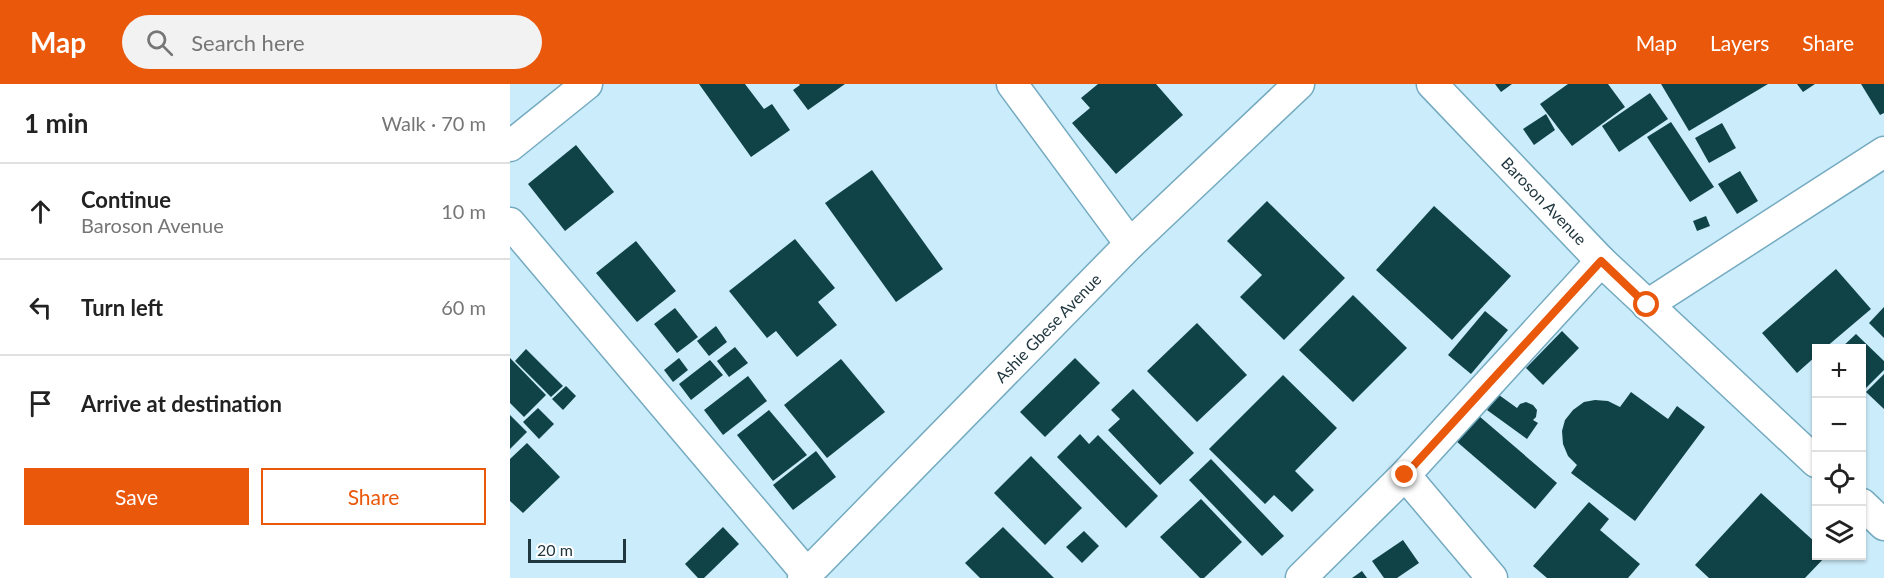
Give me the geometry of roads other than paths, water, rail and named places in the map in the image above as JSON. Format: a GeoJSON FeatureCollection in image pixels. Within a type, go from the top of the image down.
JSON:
{"type":"FeatureCollection","features":[{"type":"Feature","properties":{"kind":"street"},"geometry":{"type":"LineString","coordinates":[[510,146],[587,84]]}},
{"type":"Feature","properties":{"kind":"street"},"geometry":{"type":"LineString","coordinates":[[1012,84],[1130,244]]}},
{"type":"Feature","properties":{"kind":"street","name":"Ashie Gbese Avenue"},"geometry":{"type":"LineString","coordinates":[[805,576],[1130,244],[1299,84]]}},
{"type":"Feature","properties":{"kind":"street","name":"Baroson Avenue"},"geometry":{"type":"LineString","coordinates":[[1432,84],[1601,261],[1812,458]]}},
{"type":"Feature","properties":{"kind":"street"},"geometry":{"type":"LineString","coordinates":[[1647,305],[1884,152]]}},
{"type":"Feature","properties":{"kind":"street"},"geometry":{"type":"LineString","coordinates":[[510,224],[805,576]]}},
{"type":"Feature","properties":{"kind":"street"},"geometry":{"type":"LineString","coordinates":[[1301,578],[1405,475],[1601,261]]}},
{"type":"Feature","properties":{"kind":"street"},"geometry":{"type":"LineString","coordinates":[[1405,475],[1492,578]]}},
{"type":"Feature","properties":{"kind":"street"},"geometry":{"type":"LineString","coordinates":[[1864,506],[1884,525]]}}]}
